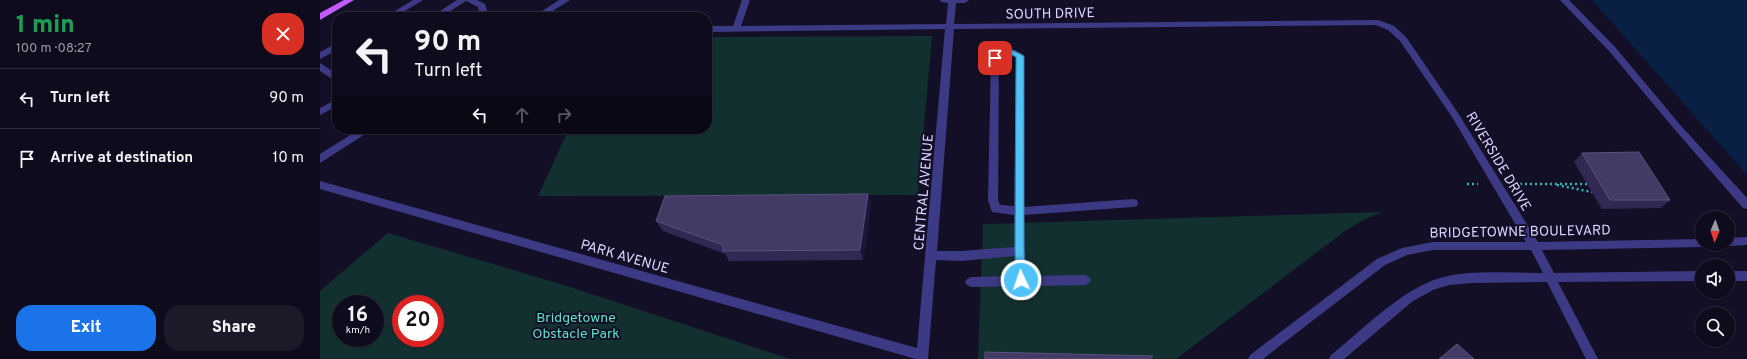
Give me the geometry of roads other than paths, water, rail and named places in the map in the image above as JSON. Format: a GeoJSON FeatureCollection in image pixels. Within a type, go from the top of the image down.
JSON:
{"type":"FeatureCollection","features":[{"type":"Feature","properties":{"kind":"main road"},"geometry":{"type":"LineString","coordinates":[[320,17],[350,0]]}},
{"type":"Feature","properties":{"kind":"street"},"geometry":{"type":"LineString","coordinates":[[397,12],[419,0]]}},
{"type":"Feature","properties":{"kind":"street"},"geometry":{"type":"LineString","coordinates":[[443,12],[463,0]]}},
{"type":"Feature","properties":{"kind":"street"},"geometry":{"type":"LineString","coordinates":[[470,0],[482,6],[482,12]]}},
{"type":"Feature","properties":{"kind":"street"},"geometry":{"type":"LineString","coordinates":[[544,12],[554,5],[566,0]]}},
{"type":"Feature","properties":{"kind":"street"},"geometry":{"type":"LineString","coordinates":[[736,28],[746,0]]}},
{"type":"Feature","properties":{"kind":"street"},"geometry":{"type":"LineString","coordinates":[[949,0],[965,0]]}},
{"type":"Feature","properties":{"kind":"street","name":"CENTRAL AVENUE"},"geometry":{"type":"LineString","coordinates":[[922,357],[950,27],[949,0]]}},
{"type":"Feature","properties":{"kind":"street"},"geometry":{"type":"LineString","coordinates":[[1564,0],[1612,49],[1679,130],[1747,205]]}},
{"type":"Feature","properties":{"kind":"street","name":"SOUTH DRIVE"},"geometry":{"type":"LineString","coordinates":[[712,29],[1376,22],[1392,28]]}},
{"type":"Feature","properties":{"kind":"street","name":"RIVERSIDE DRIVE"},"geometry":{"type":"LineString","coordinates":[[1392,28],[1403,39],[1455,116],[1534,245],[1592,359]]}},
{"type":"Feature","properties":{"kind":"street"},"geometry":{"type":"LineString","coordinates":[[320,56],[332,49]]}},
{"type":"Feature","properties":{"kind":"street"},"geometry":{"type":"LineString","coordinates":[[1021,280],[1019,251],[1020,211],[1020,56],[1010,51],[1000,52],[995,58],[993,200],[996,209],[1020,211],[1133,203]]}},
{"type":"Feature","properties":{"kind":"street"},"geometry":{"type":"LineString","coordinates":[[320,66],[332,74]]}},
{"type":"Feature","properties":{"kind":"street"},"geometry":{"type":"LineString","coordinates":[[320,112],[332,105]]}},
{"type":"Feature","properties":{"kind":"street"},"geometry":{"type":"LineString","coordinates":[[320,158],[359,134]]}},
{"type":"Feature","properties":{"kind":"street","name":"PARK AVENUE"},"geometry":{"type":"LineString","coordinates":[[320,185],[922,357]]}},
{"type":"Feature","properties":{"kind":"street"},"geometry":{"type":"LineString","coordinates":[[1735,242],[1747,241]]}},
{"type":"Feature","properties":{"kind":"street","name":"BRIDGETOWNE BOULEVARD"},"geometry":{"type":"LineString","coordinates":[[1254,359],[1381,262],[1406,252],[1433,246],[1457,245],[1695,242]]}},
{"type":"Feature","properties":{"kind":"street"},"geometry":{"type":"LineString","coordinates":[[931,255],[961,256],[1019,251]]}},
{"type":"Feature","properties":{"kind":"street"},"geometry":{"type":"LineString","coordinates":[[1335,359],[1409,298],[1430,286],[1449,280],[1472,278],[1695,276]]}},
{"type":"Feature","properties":{"kind":"street"},"geometry":{"type":"LineString","coordinates":[[1735,276],[1747,276]]}},
{"type":"Feature","properties":{"kind":"street"},"geometry":{"type":"LineString","coordinates":[[971,282],[1085,280]]}},
{"type":"Feature","properties":{"kind":"water"},"geometry":{"type":"Polygon","coordinates":[[[1592,0],[1747,0],[1747,175],[1592,0]]]}},
{"type":"Feature","properties":{"kind":"park label","name":"Bridgetowne Obstacle Park"},"geometry":{"type":"Point","coordinates":[576,326]}}]}
